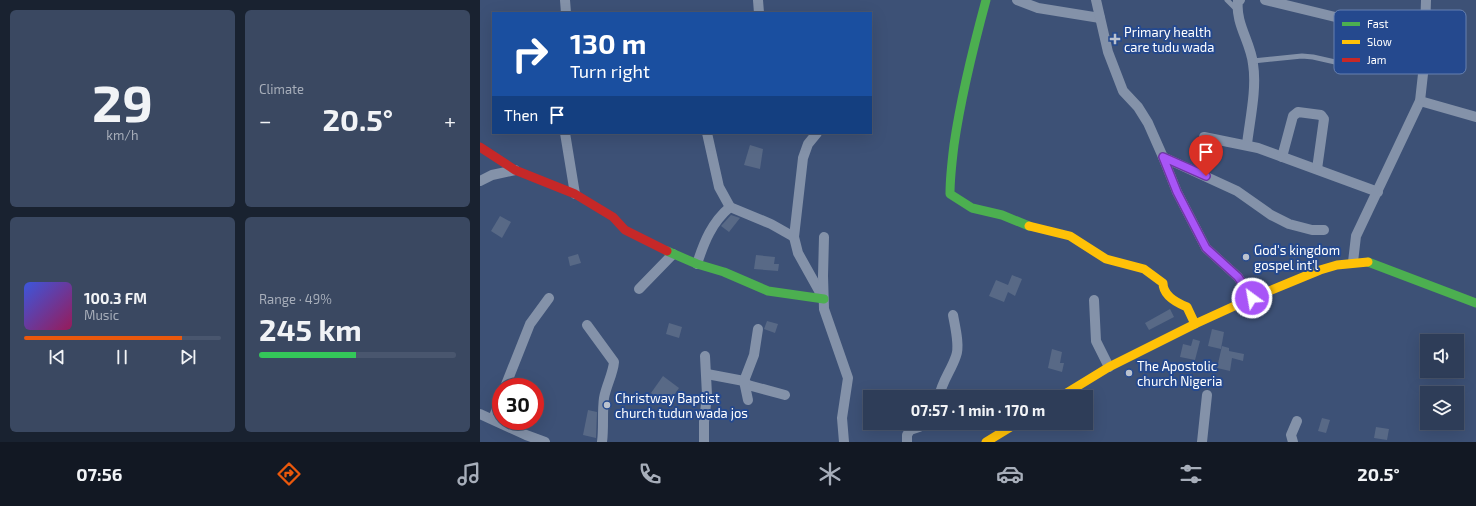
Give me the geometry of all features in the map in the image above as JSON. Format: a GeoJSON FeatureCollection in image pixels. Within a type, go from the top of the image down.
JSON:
{"type":"FeatureCollection","features":[{"type":"Feature","properties":{"kind":"street"},"geometry":{"type":"LineString","coordinates":[[565,0],[566,12]]}},
{"type":"Feature","properties":{"kind":"street"},"geometry":{"type":"LineString","coordinates":[[758,0],[759,12]]}},
{"type":"Feature","properties":{"kind":"street"},"geometry":{"type":"LineString","coordinates":[[986,0],[959,112],[949,181],[950,194],[972,208],[1002,215],[1029,226],[1070,236],[1106,259],[1144,269],[1163,283],[1163,288],[1169,296],[1178,303],[1187,307],[1195,324]]}},
{"type":"Feature","properties":{"kind":"street"},"geometry":{"type":"LineString","coordinates":[[1017,0],[1038,8],[1100,18]]}},
{"type":"Feature","properties":{"kind":"street"},"geometry":{"type":"LineString","coordinates":[[1096,0],[1108,52],[1123,90],[1138,107],[1148,123],[1177,192],[1206,248],[1238,277],[1252,298]]}},
{"type":"Feature","properties":{"kind":"street"},"geometry":{"type":"LineString","coordinates":[[1240,0],[1238,1],[1237,10],[1253,61],[1255,75],[1247,144]]}},
{"type":"Feature","properties":{"kind":"street"},"geometry":{"type":"LineString","coordinates":[[1264,0],[1334,16]]}},
{"type":"Feature","properties":{"kind":"street"},"geometry":{"type":"LineString","coordinates":[[1426,0],[1426,10]]}},
{"type":"Feature","properties":{"kind":"street"},"geometry":{"type":"LineString","coordinates":[[1354,262],[1356,236],[1420,101],[1423,74]]}},
{"type":"Feature","properties":{"kind":"street"},"geometry":{"type":"LineString","coordinates":[[1420,101],[1476,117]]}},
{"type":"Feature","properties":{"kind":"street"},"geometry":{"type":"LineString","coordinates":[[1282,157],[1292,116],[1298,112],[1321,115],[1324,119],[1317,169]]}},
{"type":"Feature","properties":{"kind":"street"},"geometry":{"type":"LineString","coordinates":[[565,134],[575,194]]}},
{"type":"Feature","properties":{"kind":"street"},"geometry":{"type":"LineString","coordinates":[[707,134],[720,187],[730,207],[771,224],[794,237]]}},
{"type":"Feature","properties":{"kind":"street"},"geometry":{"type":"LineString","coordinates":[[816,134],[808,144],[803,158],[794,237],[798,253],[824,299]]}},
{"type":"Feature","properties":{"kind":"street"},"geometry":{"type":"LineString","coordinates":[[1204,137],[1247,144],[1378,192]]}},
{"type":"Feature","properties":{"kind":"street"},"geometry":{"type":"LineString","coordinates":[[480,147],[515,170],[575,194],[607,213],[625,230],[673,254],[697,264],[724,272],[768,291],[824,299]]}},
{"type":"Feature","properties":{"kind":"street"},"geometry":{"type":"LineString","coordinates":[[1163,157],[1237,191],[1271,214],[1289,224],[1312,230],[1324,230]]}},
{"type":"Feature","properties":{"kind":"street"},"geometry":{"type":"LineString","coordinates":[[480,181],[492,175],[515,170]]}},
{"type":"Feature","properties":{"kind":"street"},"geometry":{"type":"LineString","coordinates":[[697,264],[714,224],[720,215],[730,207]]}},
{"type":"Feature","properties":{"kind":"street"},"geometry":{"type":"LineString","coordinates":[[824,237],[824,309],[848,378],[842,418],[844,442]]}},
{"type":"Feature","properties":{"kind":"street"},"geometry":{"type":"LineString","coordinates":[[638,289],[673,254]]}},
{"type":"Feature","properties":{"kind":"street"},"geometry":{"type":"LineString","coordinates":[[1071,390],[1109,367],[1195,324],[1252,298],[1320,270],[1337,265],[1354,262],[1368,262],[1476,303]]}},
{"type":"Feature","properties":{"kind":"street"},"geometry":{"type":"LineString","coordinates":[[509,378],[530,324],[549,298]]}},
{"type":"Feature","properties":{"kind":"street"},"geometry":{"type":"LineString","coordinates":[[1094,300],[1096,341],[1109,367]]}},
{"type":"Feature","properties":{"kind":"street"},"geometry":{"type":"LineString","coordinates":[[940,390],[957,355],[956,331],[953,315]]}},
{"type":"Feature","properties":{"kind":"street"},"geometry":{"type":"LineString","coordinates":[[587,325],[614,362],[604,400],[604,426],[602,442]]}},
{"type":"Feature","properties":{"kind":"street"},"geometry":{"type":"LineString","coordinates":[[748,400],[744,381],[754,355],[758,329]]}},
{"type":"Feature","properties":{"kind":"street"},"geometry":{"type":"LineString","coordinates":[[704,442],[704,422],[707,395],[705,356]]}},
{"type":"Feature","properties":{"kind":"street"},"geometry":{"type":"LineString","coordinates":[[707,374],[744,381],[748,385],[785,395]]}},
{"type":"Feature","properties":{"kind":"street"},"geometry":{"type":"LineString","coordinates":[[1202,442],[1207,395]]}},
{"type":"Feature","properties":{"kind":"street"},"geometry":{"type":"LineString","coordinates":[[480,414],[492,419]]}},
{"type":"Feature","properties":{"kind":"street"},"geometry":{"type":"LineString","coordinates":[[1293,442],[1291,435],[1297,421]]}},
{"type":"Feature","properties":{"kind":"street"},"geometry":{"type":"LineString","coordinates":[[516,430],[545,442]]}},
{"type":"Feature","properties":{"kind":"street"},"geometry":{"type":"LineString","coordinates":[[908,442],[907,435],[910,430]]}},
{"type":"Feature","properties":{"kind":"street"},"geometry":{"type":"LineString","coordinates":[[986,442],[1006,430]]}},
{"type":"Feature","properties":{"kind":"lane"},"geometry":{"type":"LineString","coordinates":[[1227,0],[1237,10]]}},
{"type":"Feature","properties":{"kind":"lane"},"geometry":{"type":"LineString","coordinates":[[1253,61],[1302,56],[1334,62]]}},
{"type":"Feature","properties":{"kind":"building"},"geometry":{"type":"Polygon","coordinates":[[[750,145],[763,149],[760,169],[744,165],[750,145]]]}},
{"type":"Feature","properties":{"kind":"building"},"geometry":{"type":"Polygon","coordinates":[[[731,215],[740,218],[729,232],[721,226],[731,215]]]}},
{"type":"Feature","properties":{"kind":"building"},"geometry":{"type":"Polygon","coordinates":[[[500,216],[511,222],[502,238],[491,231],[500,216]]]}},
{"type":"Feature","properties":{"kind":"building"},"geometry":{"type":"Polygon","coordinates":[[[578,254],[581,263],[570,266],[568,257],[578,254]]]}},
{"type":"Feature","properties":{"kind":"building"},"geometry":{"type":"Polygon","coordinates":[[[756,255],[775,257],[774,264],[779,264],[778,271],[754,269],[756,255]]]}},
{"type":"Feature","properties":{"kind":"building"},"geometry":{"type":"Polygon","coordinates":[[[1012,275],[1022,279],[1015,296],[1008,292],[1004,302],[989,296],[996,280],[1008,285],[1012,275]]]}},
{"type":"Feature","properties":{"kind":"building"},"geometry":{"type":"Polygon","coordinates":[[[1170,309],[1174,317],[1149,330],[1145,323],[1170,309]]]}},
{"type":"Feature","properties":{"kind":"building"},"geometry":{"type":"Polygon","coordinates":[[[767,321],[778,324],[775,333],[764,329],[767,321]]]}},
{"type":"Feature","properties":{"kind":"building"},"geometry":{"type":"Polygon","coordinates":[[[669,323],[682,327],[679,338],[666,334],[669,323]]]}},
{"type":"Feature","properties":{"kind":"building"},"geometry":{"type":"Polygon","coordinates":[[[1212,329],[1224,332],[1221,349],[1208,346],[1212,329]]]}},
{"type":"Feature","properties":{"kind":"building"},"geometry":{"type":"Polygon","coordinates":[[[1193,339],[1200,341],[1195,360],[1180,357],[1183,344],[1191,346],[1193,339]]]}},
{"type":"Feature","properties":{"kind":"building"},"geometry":{"type":"Polygon","coordinates":[[[1222,346],[1229,348],[1229,351],[1244,354],[1243,361],[1232,358],[1230,371],[1217,368],[1222,346]]]}},
{"type":"Feature","properties":{"kind":"building"},"geometry":{"type":"Polygon","coordinates":[[[1052,349],[1062,352],[1060,363],[1064,363],[1062,372],[1048,368],[1052,349]]]}},
{"type":"Feature","properties":{"kind":"building"},"geometry":{"type":"Polygon","coordinates":[[[663,376],[679,388],[667,405],[651,393],[663,376]]]}},
{"type":"Feature","properties":{"kind":"building"},"geometry":{"type":"Polygon","coordinates":[[[588,410],[597,412],[596,438],[583,435],[588,410]]]}},
{"type":"Feature","properties":{"kind":"building"},"geometry":{"type":"Polygon","coordinates":[[[1322,418],[1330,420],[1326,433],[1318,431],[1322,418]]]}},
{"type":"Feature","properties":{"kind":"building"},"geometry":{"type":"Polygon","coordinates":[[[1376,427],[1389,429],[1387,440],[1374,438],[1376,427]]]}},
{"type":"Feature","properties":{"kind":"traffic: fast"},"geometry":{"type":"LineString","coordinates":[[986,0],[960,108],[953,157],[950,194],[972,208],[1002,215],[1029,226]]}},
{"type":"Feature","properties":{"kind":"traffic: fast"},"geometry":{"type":"LineString","coordinates":[[667,251],[697,264],[724,272],[768,291],[824,299]]}},
{"type":"Feature","properties":{"kind":"traffic: fast"},"geometry":{"type":"LineString","coordinates":[[1368,262],[1476,303]]}},
{"type":"Feature","properties":{"kind":"traffic: slow"},"geometry":{"type":"LineString","coordinates":[[1029,226],[1070,236],[1106,259],[1144,269],[1163,283],[1165,291],[1171,298],[1187,307],[1195,324]]}},
{"type":"Feature","properties":{"kind":"traffic: slow"},"geometry":{"type":"LineString","coordinates":[[1071,390],[1109,367],[1195,324],[1252,298],[1320,270],[1337,265],[1368,262]]}},
{"type":"Feature","properties":{"kind":"traffic: slow"},"geometry":{"type":"LineString","coordinates":[[986,442],[1006,430]]}},
{"type":"Feature","properties":{"kind":"traffic: jam"},"geometry":{"type":"LineString","coordinates":[[480,147],[515,170],[575,194],[613,217],[625,230],[667,251]]}},
{"type":"Feature","properties":{"kind":"place","name":"Primary health care tudu wada"},"geometry":{"type":"Point","coordinates":[1115,39]}},
{"type":"Feature","properties":{"kind":"place","name":"God's kingdom gospel int'l"},"geometry":{"type":"Point","coordinates":[1246,257]}},
{"type":"Feature","properties":{"kind":"place","name":"The Apostolic church Nigeria"},"geometry":{"type":"Point","coordinates":[1129,373]}},
{"type":"Feature","properties":{"kind":"place","name":"Christway Baptist church tudun wada jos"},"geometry":{"type":"Point","coordinates":[607,405]}},
{"type":"Feature","properties":{"kind":"route"},"geometry":{"type":"LineString","coordinates":[[1206,176],[1163,157],[1190,220],[1206,248],[1238,277],[1252,298]]}}]}
